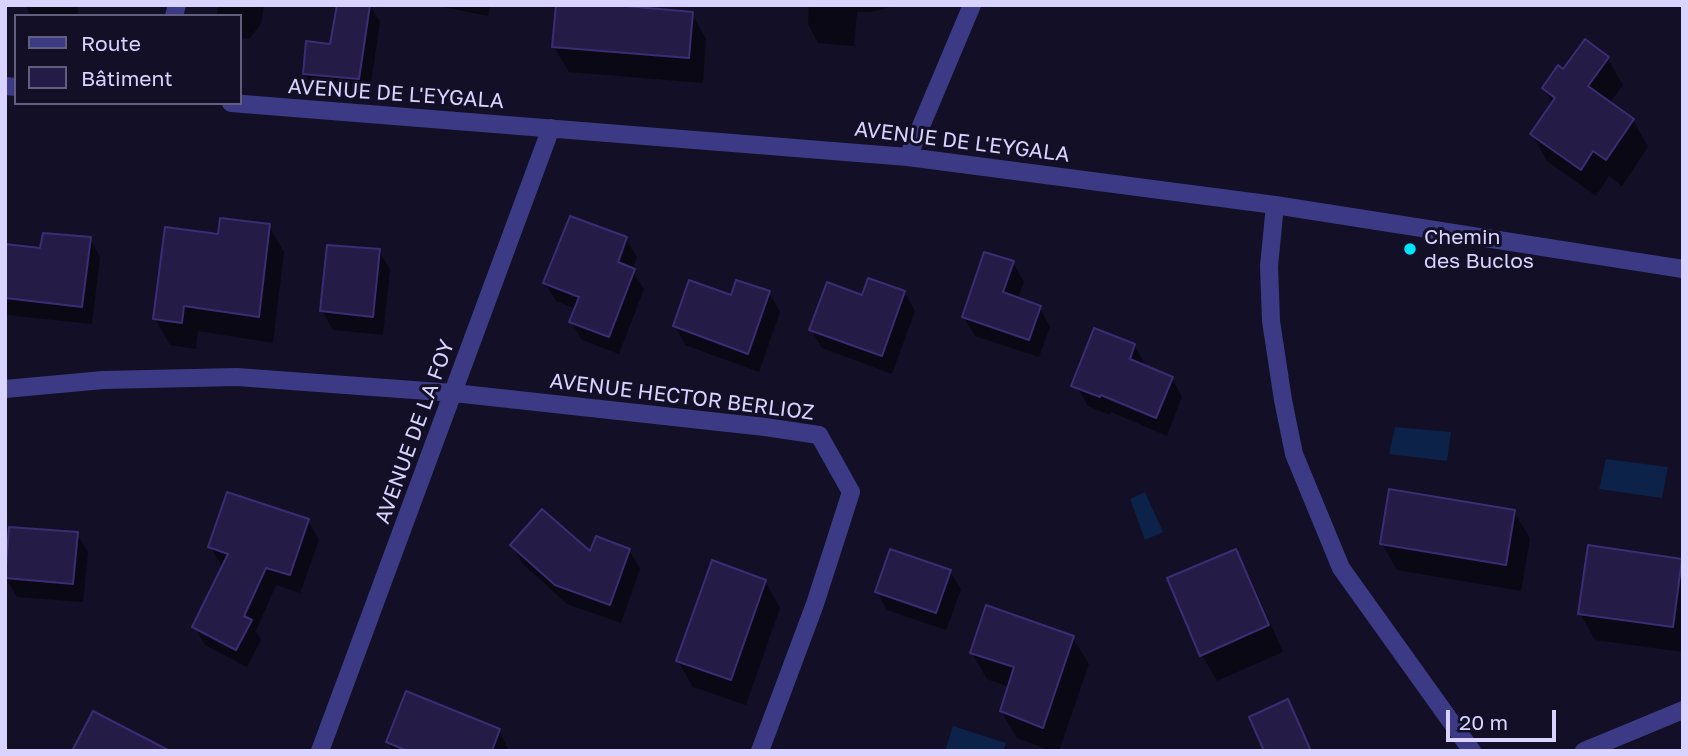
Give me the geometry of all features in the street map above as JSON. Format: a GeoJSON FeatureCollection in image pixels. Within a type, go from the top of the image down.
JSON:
{"type":"FeatureCollection","features":[{"type":"Feature","properties":{"kind":"street"},"geometry":{"type":"LineString","coordinates":[[908,157],[972,5]]}},
{"type":"Feature","properties":{"kind":"street","name":"AVENUE DE L'EYGALA"},"geometry":{"type":"LineString","coordinates":[[242,104],[908,157],[1275,205],[1683,269]]}},
{"type":"Feature","properties":{"kind":"street","name":"AVENUE DE LA FOY"},"geometry":{"type":"LineString","coordinates":[[320,751],[551,128]]}},
{"type":"Feature","properties":{"kind":"street"},"geometry":{"type":"LineString","coordinates":[[1275,205],[1269,265],[1271,321],[1294,454],[1341,568],[1472,751]]}},
{"type":"Feature","properties":{"kind":"street"},"geometry":{"type":"LineString","coordinates":[[5,389],[103,380],[237,377],[454,393]]}},
{"type":"Feature","properties":{"kind":"street","name":"AVENUE HECTOR BERLIOZ"},"geometry":{"type":"LineString","coordinates":[[454,393],[819,435],[851,492],[815,604],[760,751]]}},
{"type":"Feature","properties":{"kind":"street"},"geometry":{"type":"LineString","coordinates":[[1584,751],[1683,710]]}},
{"type":"Feature","properties":{"kind":"water"},"geometry":{"type":"Polygon","coordinates":[[[1395,427],[1451,432],[1447,461],[1389,454],[1395,427]]]}},
{"type":"Feature","properties":{"kind":"water"},"geometry":{"type":"Polygon","coordinates":[[[1606,459],[1668,467],[1662,498],[1599,489],[1606,459]]]}},
{"type":"Feature","properties":{"kind":"water"},"geometry":{"type":"Polygon","coordinates":[[[1145,492],[1163,532],[1145,540],[1130,499],[1145,492]]]}},
{"type":"Feature","properties":{"kind":"water"},"geometry":{"type":"Polygon","coordinates":[[[953,726],[1006,743],[1003,751],[945,751],[953,726]]]}},
{"type":"Feature","properties":{"kind":"building"},"geometry":{"type":"Polygon","coordinates":[[[337,5],[370,5],[359,79],[303,74],[306,41],[330,44],[337,5]]]}},
{"type":"Feature","properties":{"kind":"building"},"geometry":{"type":"Polygon","coordinates":[[[556,5],[614,5],[693,12],[689,58],[552,47],[556,5]]]}},
{"type":"Feature","properties":{"kind":"building"},"geometry":{"type":"Polygon","coordinates":[[[1585,39],[1609,57],[1588,86],[1634,119],[1606,160],[1593,151],[1581,170],[1530,134],[1555,98],[1542,88],[1558,65],[1563,69],[1585,39]]]}},
{"type":"Feature","properties":{"kind":"building"},"geometry":{"type":"Polygon","coordinates":[[[570,216],[627,237],[618,262],[635,269],[609,337],[569,322],[579,297],[543,283],[570,216]]]}},
{"type":"Feature","properties":{"kind":"building"},"geometry":{"type":"Polygon","coordinates":[[[220,218],[270,224],[259,317],[184,306],[182,323],[153,319],[165,227],[218,234],[220,218]]]}},
{"type":"Feature","properties":{"kind":"building"},"geometry":{"type":"Polygon","coordinates":[[[43,233],[91,237],[82,307],[5,298],[5,244],[40,248],[43,233]]]}},
{"type":"Feature","properties":{"kind":"building"},"geometry":{"type":"Polygon","coordinates":[[[327,245],[380,249],[373,317],[320,311],[327,245]]]}},
{"type":"Feature","properties":{"kind":"building"},"geometry":{"type":"Polygon","coordinates":[[[984,252],[1014,261],[1003,292],[1041,306],[1029,340],[962,317],[984,252]]]}},
{"type":"Feature","properties":{"kind":"building"},"geometry":{"type":"Polygon","coordinates":[[[868,278],[905,291],[882,356],[809,330],[827,282],[862,295],[868,278]]]}},
{"type":"Feature","properties":{"kind":"building"},"geometry":{"type":"Polygon","coordinates":[[[689,280],[731,295],[736,280],[770,291],[748,354],[673,326],[689,280]]]}},
{"type":"Feature","properties":{"kind":"building"},"geometry":{"type":"Polygon","coordinates":[[[1094,328],[1135,344],[1130,359],[1173,377],[1156,418],[1101,395],[1100,397],[1071,386],[1094,328]]]}},
{"type":"Feature","properties":{"kind":"building"},"geometry":{"type":"Polygon","coordinates":[[[1389,489],[1515,510],[1506,565],[1380,544],[1389,489]]]}},
{"type":"Feature","properties":{"kind":"building"},"geometry":{"type":"Polygon","coordinates":[[[227,492],[309,519],[290,575],[266,568],[244,616],[252,620],[236,650],[192,627],[228,554],[208,547],[227,492]]]}},
{"type":"Feature","properties":{"kind":"building"},"geometry":{"type":"Polygon","coordinates":[[[542,509],[590,551],[596,536],[630,549],[610,605],[555,585],[510,545],[542,509]]]}},
{"type":"Feature","properties":{"kind":"building"},"geometry":{"type":"Polygon","coordinates":[[[9,527],[78,532],[73,584],[5,578],[9,527]]]}},
{"type":"Feature","properties":{"kind":"building"},"geometry":{"type":"Polygon","coordinates":[[[1588,545],[1682,559],[1673,627],[1578,614],[1588,545]]]}},
{"type":"Feature","properties":{"kind":"building"},"geometry":{"type":"Polygon","coordinates":[[[890,549],[951,570],[936,613],[875,592],[890,549]]]}},
{"type":"Feature","properties":{"kind":"building"},"geometry":{"type":"Polygon","coordinates":[[[1236,549],[1269,625],[1200,656],[1167,578],[1236,549]]]}},
{"type":"Feature","properties":{"kind":"building"},"geometry":{"type":"Polygon","coordinates":[[[712,560],[766,580],[731,680],[676,661],[712,560]]]}},
{"type":"Feature","properties":{"kind":"building"},"geometry":{"type":"Polygon","coordinates":[[[986,605],[1074,636],[1043,728],[1000,711],[1014,667],[970,653],[986,605]]]}},
{"type":"Feature","properties":{"kind":"building"},"geometry":{"type":"Polygon","coordinates":[[[406,691],[500,729],[492,751],[408,751],[386,742],[406,691]]]}},
{"type":"Feature","properties":{"kind":"building"},"geometry":{"type":"Polygon","coordinates":[[[1288,699],[1311,751],[1264,751],[1249,717],[1288,699]]]}},
{"type":"Feature","properties":{"kind":"building"},"geometry":{"type":"Polygon","coordinates":[[[93,711],[114,722],[170,751],[72,751],[93,711]]]}},
{"type":"Feature","properties":{"kind":"place","name":"Chemin des Buclos"},"geometry":{"type":"Point","coordinates":[1410,249]}}]}
